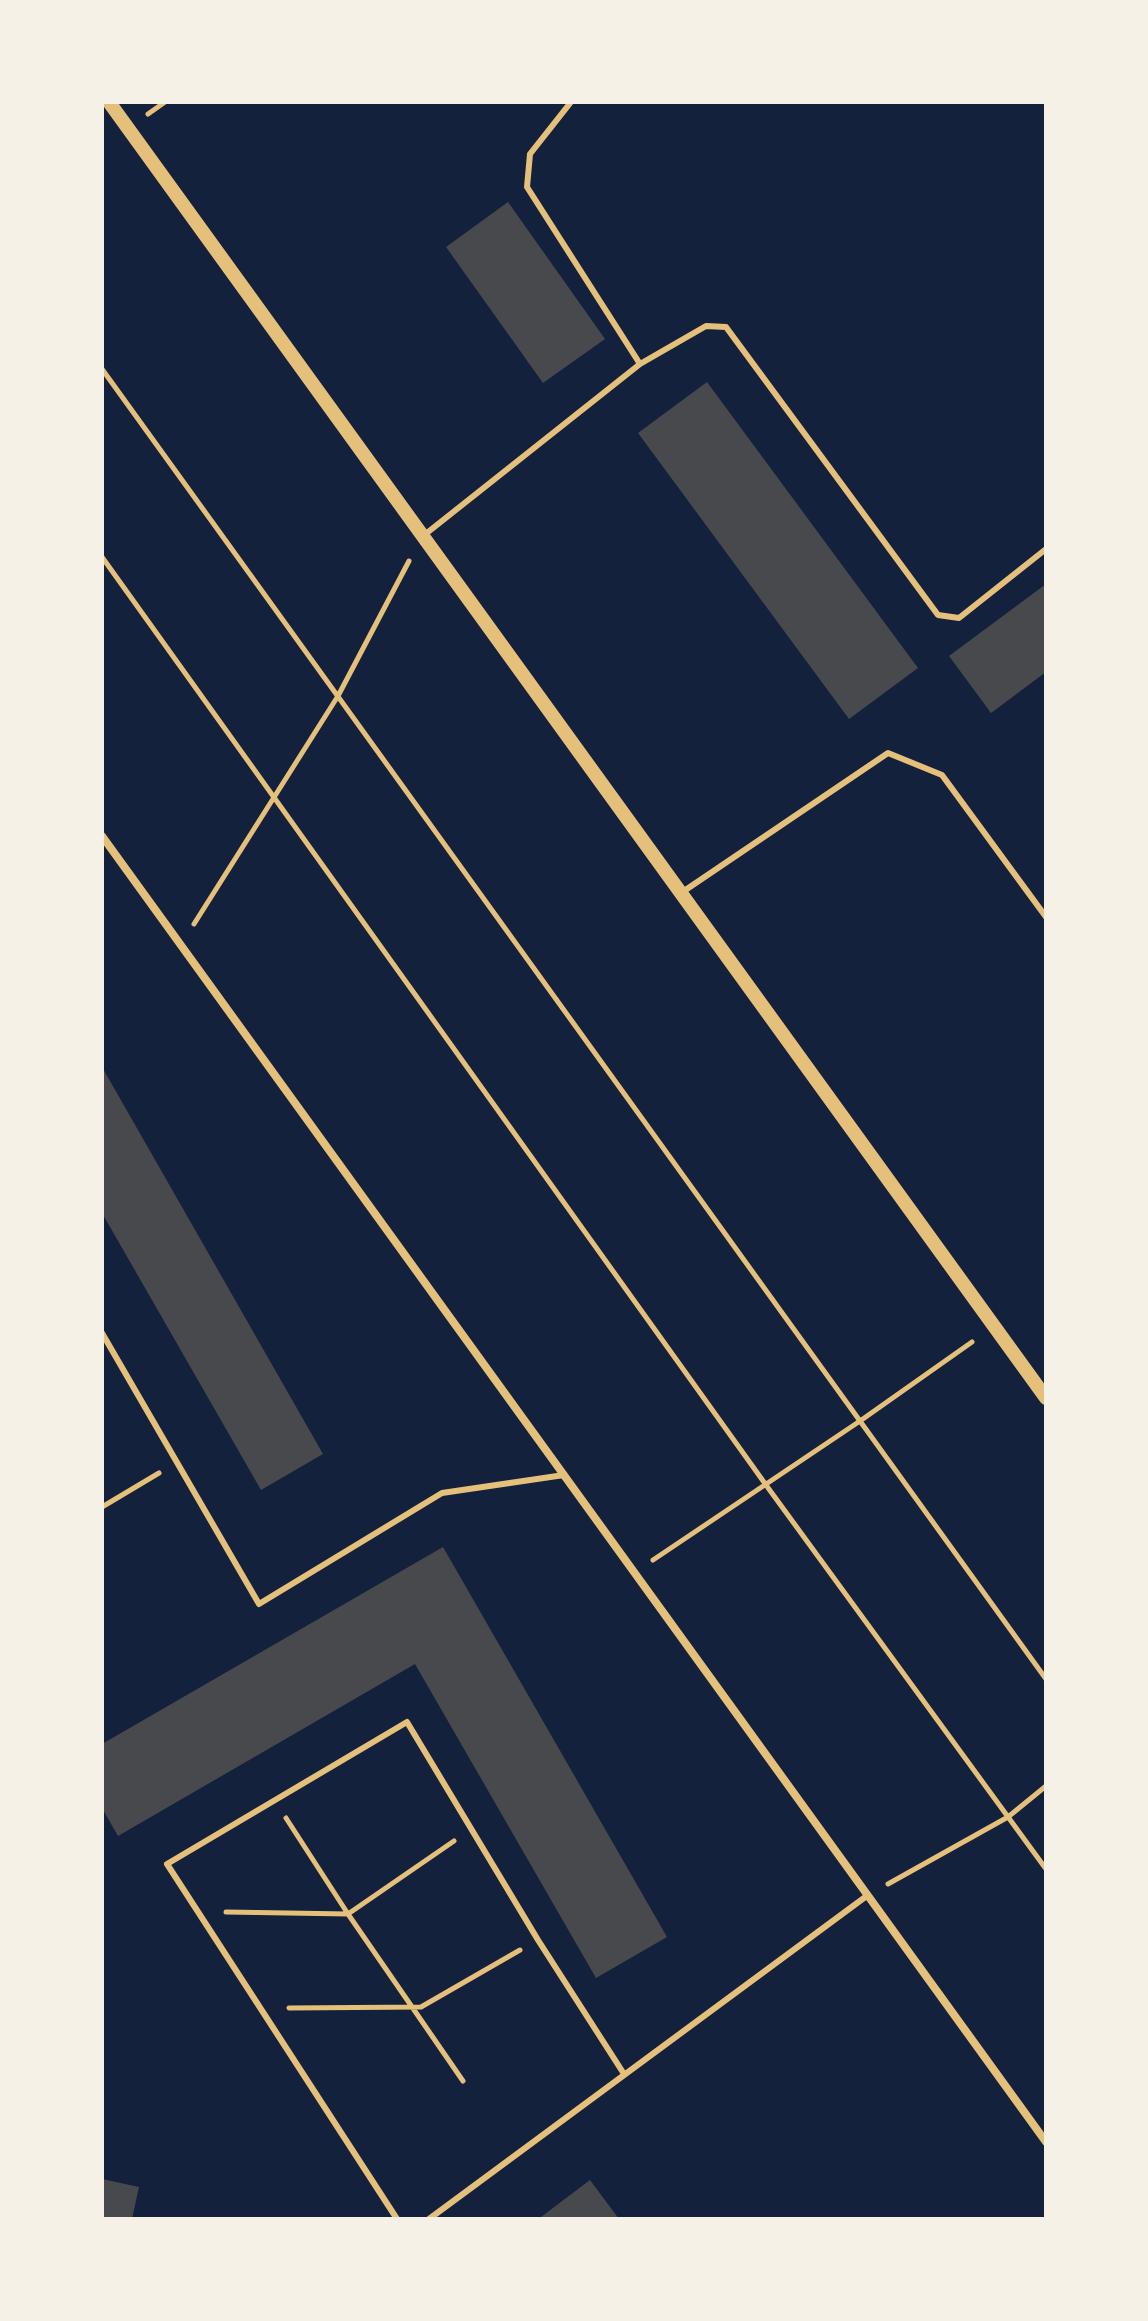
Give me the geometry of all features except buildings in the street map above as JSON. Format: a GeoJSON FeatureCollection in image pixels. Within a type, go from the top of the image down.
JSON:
{"type":"FeatureCollection","features":[{"type":"Feature","properties":{"kind":"street"},"geometry":{"type":"LineString","coordinates":[[109,102],[1046,1398]]}},
{"type":"Feature","properties":{"kind":"street"},"geometry":{"type":"LineString","coordinates":[[102,836],[1046,2142]]}},
{"type":"Feature","properties":{"kind":"lane"},"geometry":{"type":"LineString","coordinates":[[571,102],[530,154],[527,187],[640,364]]}},
{"type":"Feature","properties":{"kind":"lane"},"geometry":{"type":"LineString","coordinates":[[423,536],[640,364],[706,326],[726,327],[938,615],[959,618],[1046,549]]}},
{"type":"Feature","properties":{"kind":"lane"},"geometry":{"type":"LineString","coordinates":[[681,893],[888,753],[942,775],[1046,917]]}},
{"type":"Feature","properties":{"kind":"lane"},"geometry":{"type":"LineString","coordinates":[[102,1333],[259,1604],[442,1493],[564,1475]]}},
{"type":"Feature","properties":{"kind":"lane"},"geometry":{"type":"LineString","coordinates":[[397,2219],[167,1864],[407,1722],[538,1940],[624,2074]]}},
{"type":"Feature","properties":{"kind":"lane"},"geometry":{"type":"LineString","coordinates":[[429,2219],[868,1895]]}},
{"type":"Feature","properties":{"kind":"path"},"geometry":{"type":"LineString","coordinates":[[102,369],[1046,1679]]}},
{"type":"Feature","properties":{"kind":"path"},"geometry":{"type":"LineString","coordinates":[[181,945],[338,696],[423,536]]}},
{"type":"Feature","properties":{"kind":"path"},"geometry":{"type":"LineString","coordinates":[[102,557],[766,1485],[1046,1869]]}},
{"type":"Feature","properties":{"kind":"path"},"geometry":{"type":"LineString","coordinates":[[635,1572],[860,1421],[994,1326]]}},
{"type":"Feature","properties":{"kind":"path"},"geometry":{"type":"LineString","coordinates":[[102,1507],[177,1462]]}},
{"type":"Feature","properties":{"kind":"path"},"geometry":{"type":"LineString","coordinates":[[868,1895],[1008,1817],[1046,1786]]}},
{"type":"Feature","properties":{"kind":"path"},"geometry":{"type":"LineString","coordinates":[[274,1801],[463,2081]]}},
{"type":"Feature","properties":{"kind":"path"},"geometry":{"type":"LineString","coordinates":[[199,1912],[348,1914],[471,1829]]}},
{"type":"Feature","properties":{"kind":"path"},"geometry":{"type":"LineString","coordinates":[[263,2009],[421,2007],[538,1940]]}}]}
